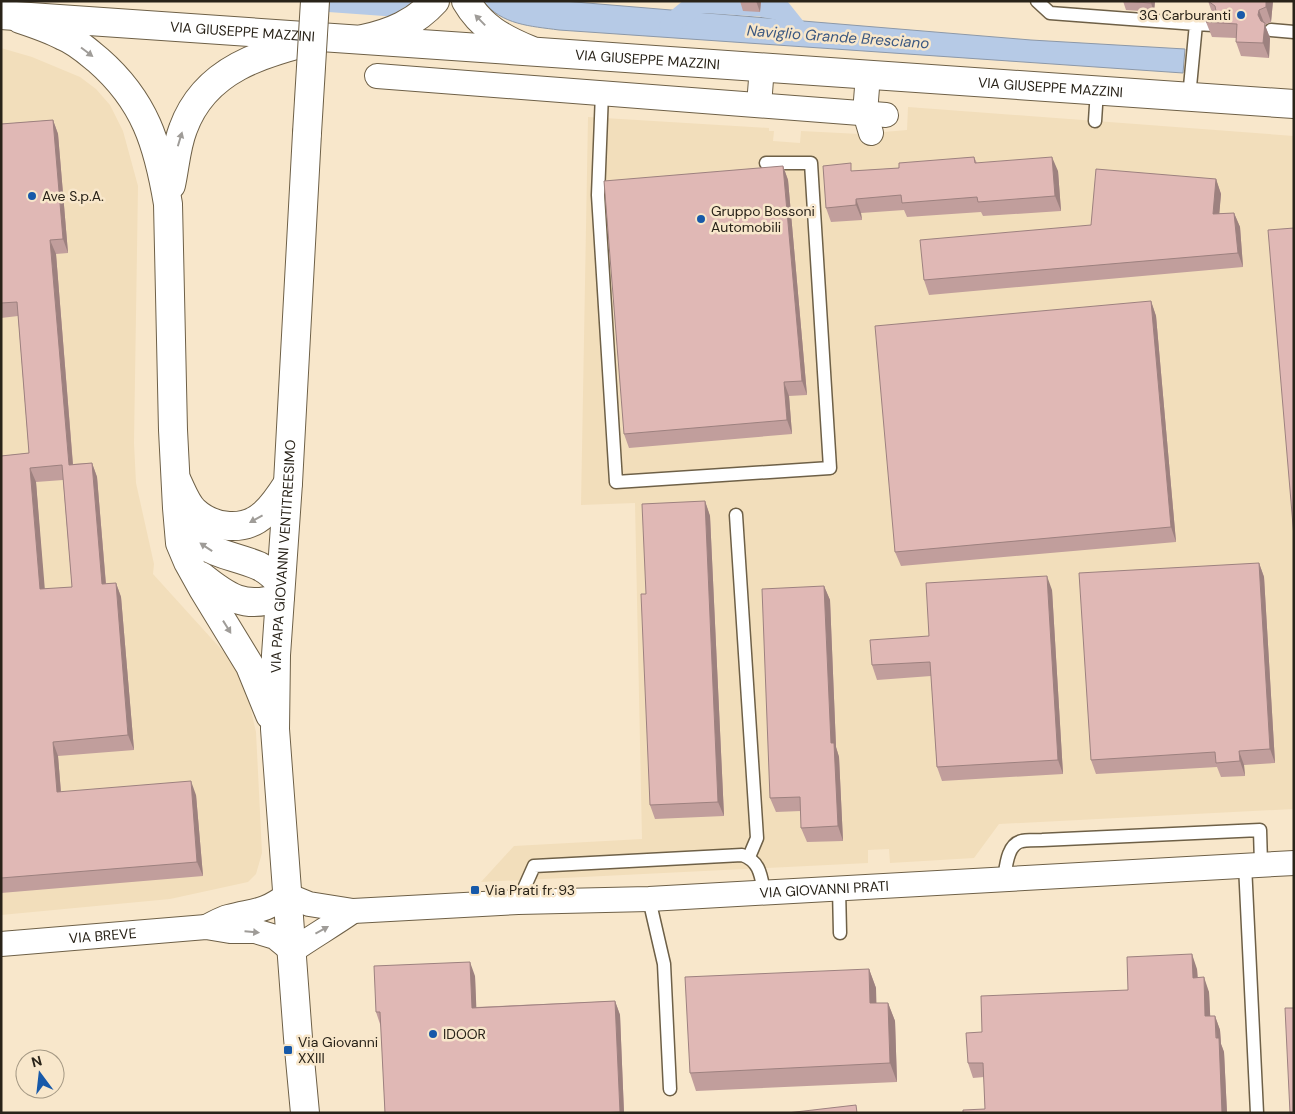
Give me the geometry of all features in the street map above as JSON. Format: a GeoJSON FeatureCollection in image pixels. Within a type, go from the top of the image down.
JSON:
{"type":"FeatureCollection","features":[{"type":"Feature","properties":{"kind":"street","name":"VIA PAPA GIOVANNI VENTITREESIMO"},"geometry":{"type":"LineString","coordinates":[[305,1113],[275,729],[276,655],[288,483],[315,1]]}},
{"type":"Feature","properties":{"kind":"street"},"geometry":{"type":"LineString","coordinates":[[361,39],[386,34],[408,24],[427,10],[435,1]]}},
{"type":"Feature","properties":{"kind":"street"},"geometry":{"type":"LineString","coordinates":[[466,1],[473,13],[488,29],[508,41],[530,50]]}},
{"type":"Feature","properties":{"kind":"street"},"geometry":{"type":"LineString","coordinates":[[7,15],[64,36],[88,51],[109,70],[127,91],[143,116],[155,142],[168,204],[175,477],[180,543],[203,589],[250,666],[275,729]]}},
{"type":"Feature","properties":{"kind":"street","name":"VIA GIUSEPPE MAZZINI"},"geometry":{"type":"LineString","coordinates":[[7,15],[1294,104]]}},
{"type":"Feature","properties":{"kind":"street"},"geometry":{"type":"LineString","coordinates":[[168,204],[177,148],[183,129],[192,110],[205,92],[219,79],[248,61],[280,49],[329,37]]}},
{"type":"Feature","properties":{"kind":"street"},"geometry":{"type":"LineString","coordinates":[[759,105],[762,67]]}},
{"type":"Feature","properties":{"kind":"street"},"geometry":{"type":"LineString","coordinates":[[377,76],[759,105],[874,120],[868,75]]}},
{"type":"Feature","properties":{"kind":"street"},"geometry":{"type":"LineString","coordinates":[[175,477],[193,510],[214,524],[227,526],[240,526],[252,522],[263,515],[288,483]]}},
{"type":"Feature","properties":{"kind":"street"},"geometry":{"type":"LineString","coordinates":[[177,508],[182,522],[202,544],[214,552],[260,567],[269,572],[280,590],[258,602],[237,600],[218,589],[194,570]]}},
{"type":"Feature","properties":{"kind":"street","name":"VIA GIOVANNI PRATI"},"geometry":{"type":"LineString","coordinates":[[287,895],[309,904],[353,911],[518,902],[649,899],[1294,863]]}},
{"type":"Feature","properties":{"kind":"street"},"geometry":{"type":"LineString","coordinates":[[206,927],[227,917],[254,912],[272,906],[287,895]]}},
{"type":"Feature","properties":{"kind":"street"},"geometry":{"type":"LineString","coordinates":[[206,927],[230,931],[255,931],[275,937],[292,951],[353,911]]}},
{"type":"Feature","properties":{"kind":"street","name":"VIA BREVE"},"geometry":{"type":"LineString","coordinates":[[1,944],[206,927]]}},
{"type":"Feature","properties":{"kind":"lane"},"geometry":{"type":"LineString","coordinates":[[1037,1],[1050,13],[1213,25]]}},
{"type":"Feature","properties":{"kind":"lane"},"geometry":{"type":"LineString","coordinates":[[1189,97],[1196,24]]}},
{"type":"Feature","properties":{"kind":"lane"},"geometry":{"type":"LineString","coordinates":[[1271,30],[1294,32]]}},
{"type":"Feature","properties":{"kind":"lane"},"geometry":{"type":"LineString","coordinates":[[1095,121],[1098,90]]}},
{"type":"Feature","properties":{"kind":"lane"},"geometry":{"type":"LineString","coordinates":[[602,93],[605,164],[598,194],[616,482],[830,468],[811,163],[766,163]]}},
{"type":"Feature","properties":{"kind":"lane"},"geometry":{"type":"LineString","coordinates":[[736,515],[757,838],[749,857]]}},
{"type":"Feature","properties":{"kind":"lane"},"geometry":{"type":"LineString","coordinates":[[1004,879],[1010,852],[1021,841],[1260,830],[1253,865],[1257,1113]]}},
{"type":"Feature","properties":{"kind":"lane"},"geometry":{"type":"LineString","coordinates":[[518,902],[534,866],[742,855],[749,857],[760,869],[764,892]]}},
{"type":"Feature","properties":{"kind":"lane"},"geometry":{"type":"LineString","coordinates":[[839,888],[840,933]]}},
{"type":"Feature","properties":{"kind":"lane"},"geometry":{"type":"LineString","coordinates":[[649,899],[664,964],[670,1089]]}},
{"type":"Feature","properties":{"kind":"shaded area"},"geometry":{"type":"Polygon","coordinates":[[[1,48],[32,57],[80,77],[96,89],[110,105],[123,131],[138,186],[134,443],[136,483],[154,564],[153,574],[231,660],[246,689],[256,732],[262,853],[256,874],[248,882],[170,899],[1,915],[1,48]]]}},
{"type":"Feature","properties":{"kind":"shaded area"},"geometry":{"type":"Polygon","coordinates":[[[908,107],[1294,136],[1294,809],[999,824],[974,858],[890,863],[889,849],[868,850],[868,863],[481,882],[514,846],[642,839],[635,503],[581,505],[588,117],[769,128],[769,131],[774,131],[773,141],[800,143],[801,131],[860,134],[907,130],[908,107]]]}},
{"type":"Feature","properties":{"kind":"water"},"geometry":{"type":"Polygon","coordinates":[[[483,1],[563,1],[1031,40],[1185,49],[1183,73],[559,30],[508,20],[491,9],[483,1]]]}},
{"type":"Feature","properties":{"kind":"building"},"geometry":{"type":"Polygon","coordinates":[[[1123,1],[1151,1],[1151,3],[1123,1]]]}},
{"type":"Feature","properties":{"kind":"building"},"geometry":{"type":"Polygon","coordinates":[[[1208,1],[1266,1],[1266,7],[1259,10],[1258,15],[1261,21],[1265,23],[1263,43],[1236,42],[1237,24],[1206,22],[1207,18],[1212,17],[1216,11],[1215,6],[1208,1]]]}},
{"type":"Feature","properties":{"kind":"building"},"geometry":{"type":"Polygon","coordinates":[[[53,120],[63,239],[50,240],[69,465],[92,463],[102,584],[116,583],[128,735],[53,742],[57,792],[191,781],[197,862],[1,878],[1,456],[29,453],[17,302],[1,303],[1,124],[53,120]],[[62,465],[30,468],[40,589],[72,587],[62,465]]]}},
{"type":"Feature","properties":{"kind":"building"},"geometry":{"type":"Polygon","coordinates":[[[974,157],[975,163],[1052,157],[1055,196],[978,202],[977,197],[902,203],[901,195],[856,199],[856,205],[826,208],[823,166],[851,163],[851,171],[899,168],[899,163],[974,157]]]}},
{"type":"Feature","properties":{"kind":"building"},"geometry":{"type":"Polygon","coordinates":[[[783,166],[802,381],[784,382],[787,420],[624,434],[604,181],[783,166]]]}},
{"type":"Feature","properties":{"kind":"building"},"geometry":{"type":"Polygon","coordinates":[[[1096,169],[1216,179],[1213,214],[1234,213],[1238,253],[924,280],[920,240],[1091,225],[1096,169]]]}},
{"type":"Feature","properties":{"kind":"building"},"geometry":{"type":"Polygon","coordinates":[[[1294,228],[1294,537],[1268,230],[1294,228]]]}},
{"type":"Feature","properties":{"kind":"building"},"geometry":{"type":"Polygon","coordinates":[[[1151,301],[1171,527],[895,552],[875,326],[1151,301]]]}},
{"type":"Feature","properties":{"kind":"building"},"geometry":{"type":"Polygon","coordinates":[[[705,501],[718,802],[650,805],[641,594],[646,594],[642,504],[705,501]]]}},
{"type":"Feature","properties":{"kind":"building"},"geometry":{"type":"Polygon","coordinates":[[[1259,563],[1270,749],[1239,751],[1240,761],[1216,763],[1215,752],[1091,760],[1079,573],[1259,563]]]}},
{"type":"Feature","properties":{"kind":"building"},"geometry":{"type":"Polygon","coordinates":[[[1047,576],[1058,760],[937,767],[930,662],[872,665],[870,640],[929,636],[926,583],[1047,576]]]}},
{"type":"Feature","properties":{"kind":"building"},"geometry":{"type":"Polygon","coordinates":[[[824,586],[831,743],[834,743],[838,826],[801,828],[800,797],[770,798],[762,589],[824,586]]]}},
{"type":"Feature","properties":{"kind":"building"},"geometry":{"type":"Polygon","coordinates":[[[1192,954],[1193,978],[1204,977],[1205,1016],[1215,1016],[1216,1038],[1219,1038],[1222,1113],[963,1113],[963,1110],[985,1109],[983,1063],[968,1063],[966,1033],[982,1032],[981,996],[1128,990],[1127,957],[1192,954]]]}},
{"type":"Feature","properties":{"kind":"building"},"geometry":{"type":"Polygon","coordinates":[[[470,962],[472,1008],[615,1001],[620,1112],[385,1113],[380,1012],[376,1012],[374,966],[470,962]]]}},
{"type":"Feature","properties":{"kind":"building"},"geometry":{"type":"Polygon","coordinates":[[[869,969],[870,1003],[888,1003],[890,1063],[690,1073],[685,977],[869,969]]]}},
{"type":"Feature","properties":{"kind":"building"},"geometry":{"type":"Polygon","coordinates":[[[1285,1008],[1294,1008],[1294,1113],[1290,1113],[1285,1008]]]}},
{"type":"Feature","properties":{"kind":"building"},"geometry":{"type":"Polygon","coordinates":[[[856,1105],[857,1113],[787,1113],[856,1105]]]}},
{"type":"Feature","properties":{"kind":"waterway","name":"Naviglio Grande Bresciano"},"geometry":{"type":"LineString","coordinates":[[322,1],[406,7]]}},
{"type":"Feature","properties":{"kind":"waterway"},"geometry":{"type":"LineString","coordinates":[[670,25],[698,2],[760,6],[781,10],[801,35]]}},
{"type":"Feature","properties":{"kind":"place","name":"3G Carburanti"},"geometry":{"type":"Point","coordinates":[1241,15]}},
{"type":"Feature","properties":{"kind":"place","name":"Ave S.p.A."},"geometry":{"type":"Point","coordinates":[32,196]}},
{"type":"Feature","properties":{"kind":"place","name":"Gruppo Bossoni Automobili"},"geometry":{"type":"Point","coordinates":[701,219]}},
{"type":"Feature","properties":{"kind":"place","name":"Via Prati fr. 93"},"geometry":{"type":"Point","coordinates":[475,890]}},
{"type":"Feature","properties":{"kind":"place","name":"IDOOR"},"geometry":{"type":"Point","coordinates":[433,1034]}},
{"type":"Feature","properties":{"kind":"place","name":"Via Giovanni XXIII"},"geometry":{"type":"Point","coordinates":[288,1050]}}]}
